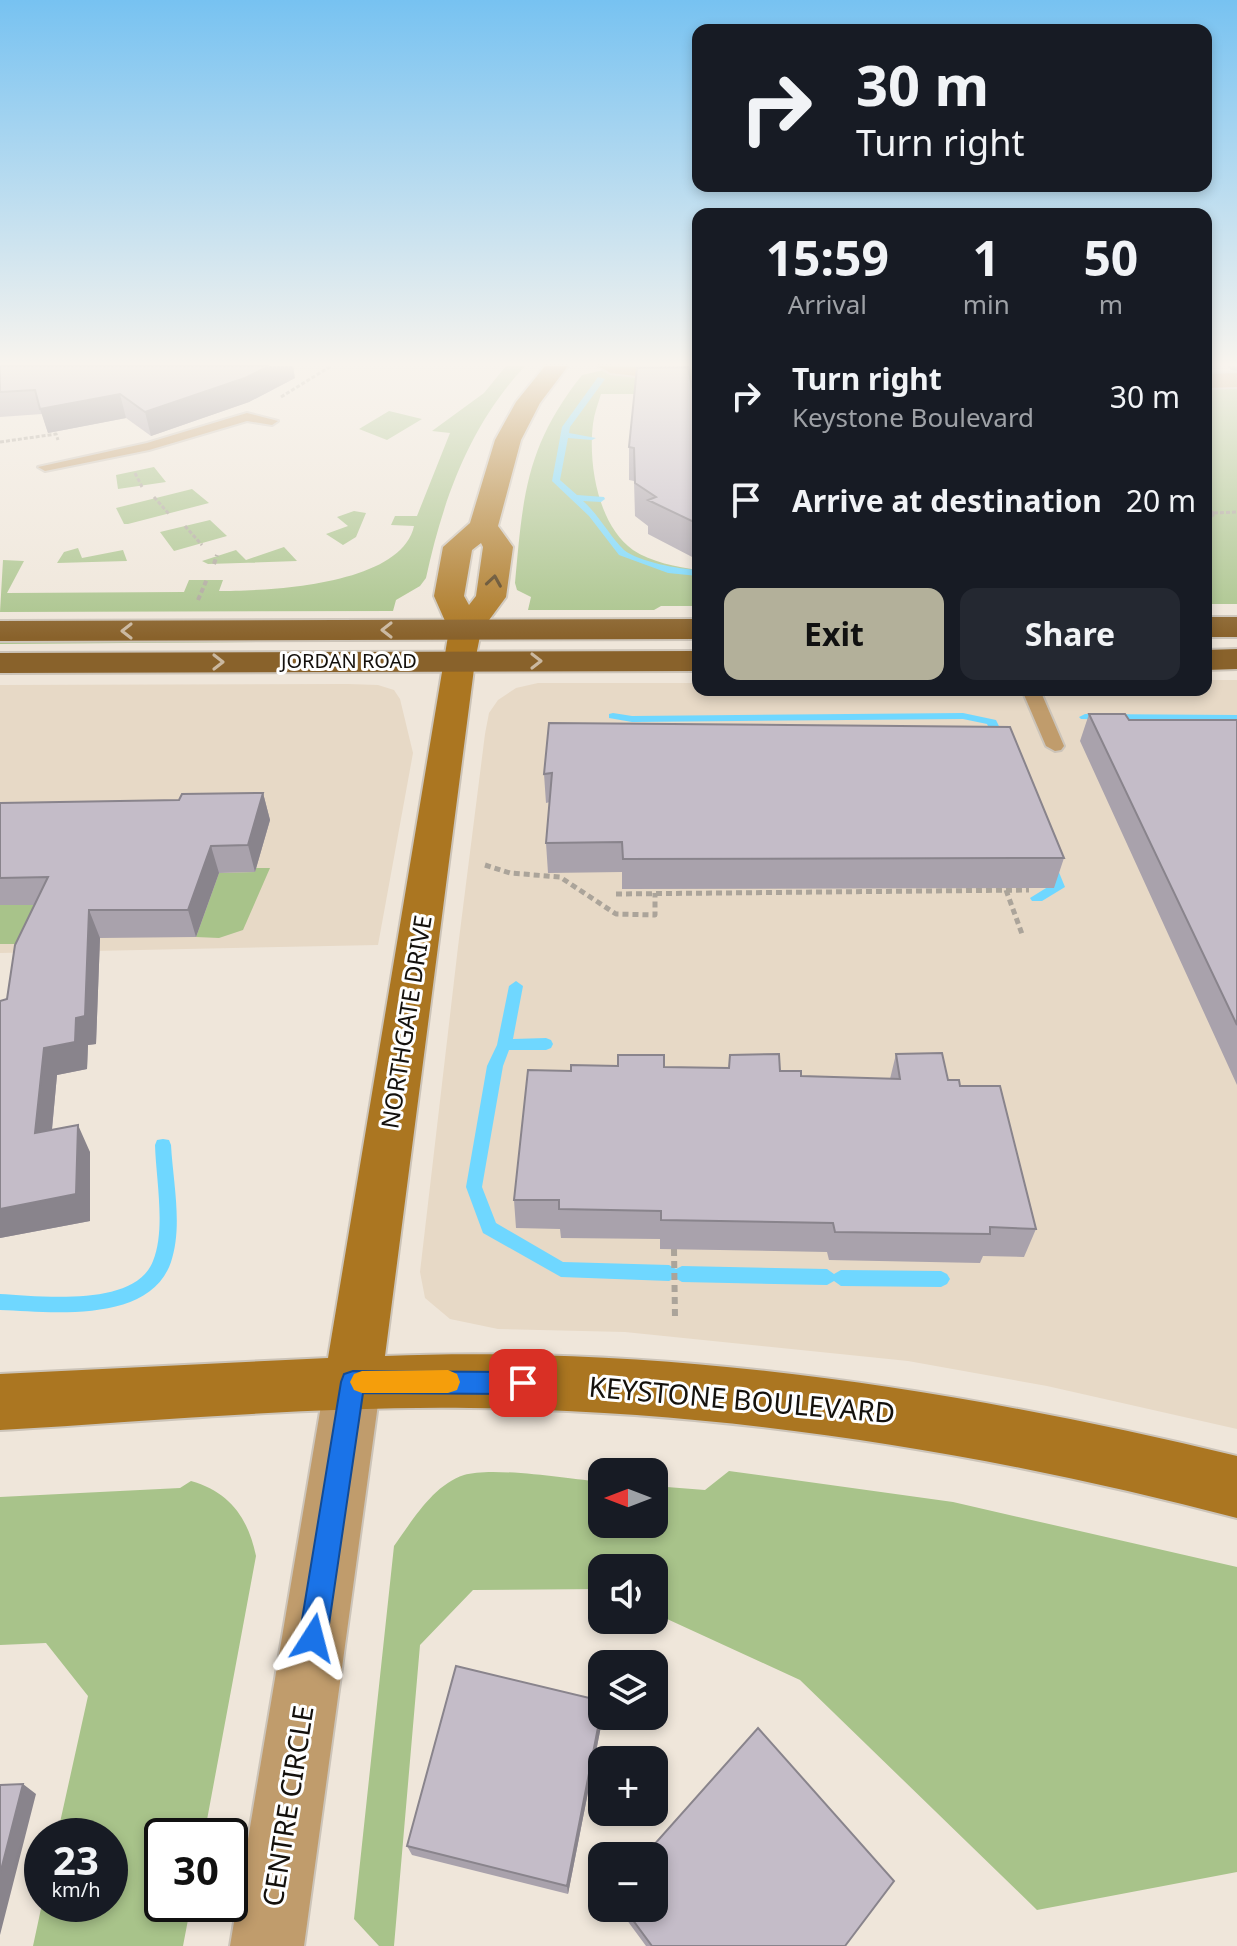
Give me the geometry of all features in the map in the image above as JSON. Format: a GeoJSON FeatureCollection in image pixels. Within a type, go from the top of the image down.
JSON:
{"type":"FeatureCollection","features":[{"type":"Feature","properties":{"kind":"main road"},"geometry":{"type":"LineString","coordinates":[[1212,627],[1237,627]]}},
{"type":"Feature","properties":{"kind":"main road","name":"JORDAN ROAD"},"geometry":{"type":"LineString","coordinates":[[0,663],[462,645],[692,629]]}},
{"type":"Feature","properties":{"kind":"main road","name":"JORDAN ROAD"},"geometry":{"type":"LineString","coordinates":[[0,631],[462,645],[692,661]]}},
{"type":"Feature","properties":{"kind":"main road"},"geometry":{"type":"LineString","coordinates":[[1212,660],[1237,659]]}},
{"type":"Feature","properties":{"kind":"street"},"geometry":{"type":"LineString","coordinates":[[462,645],[449,596],[458,547],[484,526],[501,457]]}},
{"type":"Feature","properties":{"kind":"street"},"geometry":{"type":"LineString","coordinates":[[462,645],[491,597],[498,547],[484,526]]}},
{"type":"Feature","properties":{"kind":"street","name":"NORTHGATE DRIVE"},"geometry":{"type":"LineString","coordinates":[[353,1382],[462,645]]}},
{"type":"Feature","properties":{"kind":"street","name":"KEYSTONE BOULEVARD"},"geometry":{"type":"LineString","coordinates":[[0,1402],[353,1382],[605,1386],[823,1404],[989,1429],[1237,1487]]}},
{"type":"Feature","properties":{"kind":"street","name":"CENTRE CIRCLE"},"geometry":{"type":"LineString","coordinates":[[267,1946],[353,1382]]}},
{"type":"Feature","properties":{"kind":"lane"},"geometry":{"type":"LineString","coordinates":[[45,467],[95,457]]}},
{"type":"Feature","properties":{"kind":"lane"},"geometry":{"type":"LineString","coordinates":[[1034,696],[1055,746]]}},
{"type":"Feature","properties":{"kind":"path"},"geometry":{"type":"LineString","coordinates":[[154,497],[169,514]]}},
{"type":"Feature","properties":{"kind":"path"},"geometry":{"type":"LineString","coordinates":[[1212,517],[1214,513],[1237,512]]}},
{"type":"Feature","properties":{"kind":"path"},"geometry":{"type":"LineString","coordinates":[[185,526],[202,545]]}},
{"type":"Feature","properties":{"kind":"path"},"geometry":{"type":"LineString","coordinates":[[214,564],[217,555]]}},
{"type":"Feature","properties":{"kind":"path"},"geometry":{"type":"LineString","coordinates":[[196,604],[207,579]]}},
{"type":"Feature","properties":{"kind":"path"},"geometry":{"type":"LineString","coordinates":[[485,865],[510,873],[560,877],[616,914],[655,915],[655,893]]}},
{"type":"Feature","properties":{"kind":"path"},"geometry":{"type":"LineString","coordinates":[[1006,890],[1022,934]]}},
{"type":"Feature","properties":{"kind":"path"},"geometry":{"type":"LineString","coordinates":[[616,894],[1029,890]]}},
{"type":"Feature","properties":{"kind":"path"},"geometry":{"type":"LineString","coordinates":[[674,1249],[675,1317]]}},
{"type":"Feature","properties":{"kind":"shaded area"},"geometry":{"type":"Polygon","coordinates":[[[1212,680],[1237,680],[1237,1429],[1047,1386],[908,1361],[625,1332],[498,1329],[450,1319],[425,1298],[420,1272],[485,734],[489,713],[498,700],[516,688],[538,683],[692,683],[692,696],[1212,696],[1212,680]]]}},
{"type":"Feature","properties":{"kind":"shaded area"},"geometry":{"type":"Polygon","coordinates":[[[0,685],[378,685],[394,690],[400,699],[413,753],[378,945],[0,953],[0,685]]]}},
{"type":"Feature","properties":{"kind":"green space"},"geometry":{"type":"Polygon","coordinates":[[[441,457],[465,457],[441,520],[426,578],[420,586],[396,600],[393,611],[0,612],[3,560],[24,561],[7,593],[184,592],[189,580],[223,580],[219,591],[298,586],[359,573],[385,561],[404,546],[414,526],[391,525],[395,516],[417,516],[441,457]]]}},
{"type":"Feature","properties":{"kind":"green space"},"geometry":{"type":"Polygon","coordinates":[[[535,457],[592,457],[598,493],[611,525],[621,539],[640,554],[692,569],[692,606],[661,606],[654,610],[528,610],[531,597],[517,590],[515,583],[530,473],[535,457]]]}},
{"type":"Feature","properties":{"kind":"green space"},"geometry":{"type":"Polygon","coordinates":[[[1212,457],[1237,457],[1237,604],[1212,604],[1212,457]]]}},
{"type":"Feature","properties":{"kind":"green space"},"geometry":{"type":"Polygon","coordinates":[[[154,467],[166,482],[118,489],[116,475],[154,467]]]}},
{"type":"Feature","properties":{"kind":"green space"},"geometry":{"type":"Polygon","coordinates":[[[192,489],[209,503],[128,524],[124,524],[116,508],[192,489]]]}},
{"type":"Feature","properties":{"kind":"green space"},"geometry":{"type":"Polygon","coordinates":[[[354,511],[366,513],[356,537],[343,545],[326,534],[348,526],[337,517],[354,511]]]}},
{"type":"Feature","properties":{"kind":"green space"},"geometry":{"type":"Polygon","coordinates":[[[210,520],[227,536],[174,551],[160,532],[210,520]]]}},
{"type":"Feature","properties":{"kind":"green space"},"geometry":{"type":"Polygon","coordinates":[[[284,547],[297,561],[208,564],[202,561],[236,550],[246,560],[284,547]]]}},
{"type":"Feature","properties":{"kind":"green space"},"geometry":{"type":"Polygon","coordinates":[[[78,548],[82,558],[123,550],[127,561],[57,563],[64,552],[78,548]]]}},
{"type":"Feature","properties":{"kind":"green space"},"geometry":{"type":"Polygon","coordinates":[[[0,641],[375,641],[0,644],[0,641]]]}},
{"type":"Feature","properties":{"kind":"green space"},"geometry":{"type":"Polygon","coordinates":[[[256,868],[270,868],[243,930],[219,938],[196,937],[219,873],[255,872],[256,868]]]}},
{"type":"Feature","properties":{"kind":"green space"},"geometry":{"type":"Polygon","coordinates":[[[59,904],[42,944],[0,944],[0,905],[59,904]]]}},
{"type":"Feature","properties":{"kind":"green space"},"geometry":{"type":"Polygon","coordinates":[[[729,1471],[953,1502],[1237,1567],[1237,1872],[1037,1910],[800,1680],[668,1619],[668,1554],[588,1554],[588,1589],[473,1590],[420,1645],[394,1946],[379,1946],[354,1919],[394,1546],[416,1515],[433,1495],[464,1475],[512,1472],[588,1480],[588,1538],[668,1538],[668,1487],[705,1490],[729,1471]]]}},
{"type":"Feature","properties":{"kind":"green space"},"geometry":{"type":"Polygon","coordinates":[[[191,1481],[227,1500],[242,1518],[256,1556],[207,1818],[144,1818],[144,1922],[188,1922],[183,1946],[33,1946],[38,1922],[128,1922],[128,1818],[61,1818],[88,1696],[46,1643],[0,1645],[0,1497],[180,1488],[191,1481]]]}},
{"type":"Feature","properties":{"kind":"building"},"geometry":{"type":"Polygon","coordinates":[[[634,457],[692,457],[692,521],[648,500],[656,497],[635,483],[634,457]]]}},
{"type":"Feature","properties":{"kind":"building"},"geometry":{"type":"Polygon","coordinates":[[[1089,714],[1125,714],[1129,720],[1237,720],[1237,1025],[1089,714]]]}},
{"type":"Feature","properties":{"kind":"building"},"geometry":{"type":"Polygon","coordinates":[[[549,723],[1010,727],[1064,858],[623,859],[622,842],[546,843],[552,773],[544,774],[549,723]]]}},
{"type":"Feature","properties":{"kind":"building"},"geometry":{"type":"Polygon","coordinates":[[[263,793],[248,845],[211,846],[188,910],[89,910],[85,1016],[76,1018],[75,1042],[44,1048],[35,1133],[78,1125],[76,1194],[0,1209],[0,1001],[7,999],[15,945],[48,877],[0,878],[0,803],[179,800],[182,794],[263,793]]]}},
{"type":"Feature","properties":{"kind":"building"},"geometry":{"type":"Polygon","coordinates":[[[942,1053],[948,1080],[959,1080],[960,1086],[1000,1086],[1036,1229],[990,1227],[990,1234],[835,1232],[833,1223],[661,1220],[661,1211],[559,1209],[559,1200],[514,1200],[528,1070],[571,1071],[571,1065],[618,1066],[618,1055],[664,1055],[664,1067],[729,1068],[730,1055],[779,1054],[780,1071],[801,1071],[801,1076],[900,1079],[896,1054],[942,1053]]]}},
{"type":"Feature","properties":{"kind":"building"},"geometry":{"type":"Polygon","coordinates":[[[456,1666],[588,1698],[588,1730],[598,1730],[594,1746],[588,1746],[588,1779],[567,1886],[407,1846],[456,1666]]]}},
{"type":"Feature","properties":{"kind":"building"},"geometry":{"type":"Polygon","coordinates":[[[758,1728],[894,1881],[845,1946],[652,1946],[634,1922],[668,1922],[668,1842],[656,1842],[758,1728]]]}},
{"type":"Feature","properties":{"kind":"building"},"geometry":{"type":"Polygon","coordinates":[[[23,1784],[0,1874],[0,1785],[23,1784]]]}},
{"type":"Feature","properties":{"kind":"waterway"},"geometry":{"type":"LineString","coordinates":[[560,457],[556,481],[592,514],[622,553],[671,571],[692,573]]}},
{"type":"Feature","properties":{"kind":"waterway"},"geometry":{"type":"LineString","coordinates":[[577,498],[601,499]]}},
{"type":"Feature","properties":{"kind":"waterway"},"geometry":{"type":"LineString","coordinates":[[613,716],[632,719],[963,716],[992,722],[1002,745]]}},
{"type":"Feature","properties":{"kind":"waterway"},"geometry":{"type":"LineString","coordinates":[[1085,717],[1237,718]]}},
{"type":"Feature","properties":{"kind":"waterway"},"geometry":{"type":"LineString","coordinates":[[1037,898],[1058,887],[1050,865]]}},
{"type":"Feature","properties":{"kind":"waterway"},"geometry":{"type":"LineString","coordinates":[[504,1045],[516,986]]}},
{"type":"Feature","properties":{"kind":"waterway"},"geometry":{"type":"LineString","coordinates":[[504,1045],[546,1044]]}},
{"type":"Feature","properties":{"kind":"waterway"},"geometry":{"type":"LineString","coordinates":[[504,1045],[495,1066],[474,1187],[489,1228],[561,1269],[669,1273]]}},
{"type":"Feature","properties":{"kind":"waterway"},"geometry":{"type":"LineString","coordinates":[[0,1302],[91,1303],[137,1291],[153,1279],[162,1262],[167,1234],[163,1145]]}},
{"type":"Feature","properties":{"kind":"waterway"},"geometry":{"type":"LineString","coordinates":[[682,1274],[827,1277]]}},
{"type":"Feature","properties":{"kind":"waterway"},"geometry":{"type":"LineString","coordinates":[[841,1278],[941,1279]]}},
{"type":"Feature","properties":{"kind":"slow traffic"},"geometry":{"type":"LineString","coordinates":[[362,1382],[448,1382]]}},
{"type":"Feature","properties":{"kind":"route"},"geometry":{"type":"LineString","coordinates":[[313,1638],[353,1382],[523,1383]]}}]}
